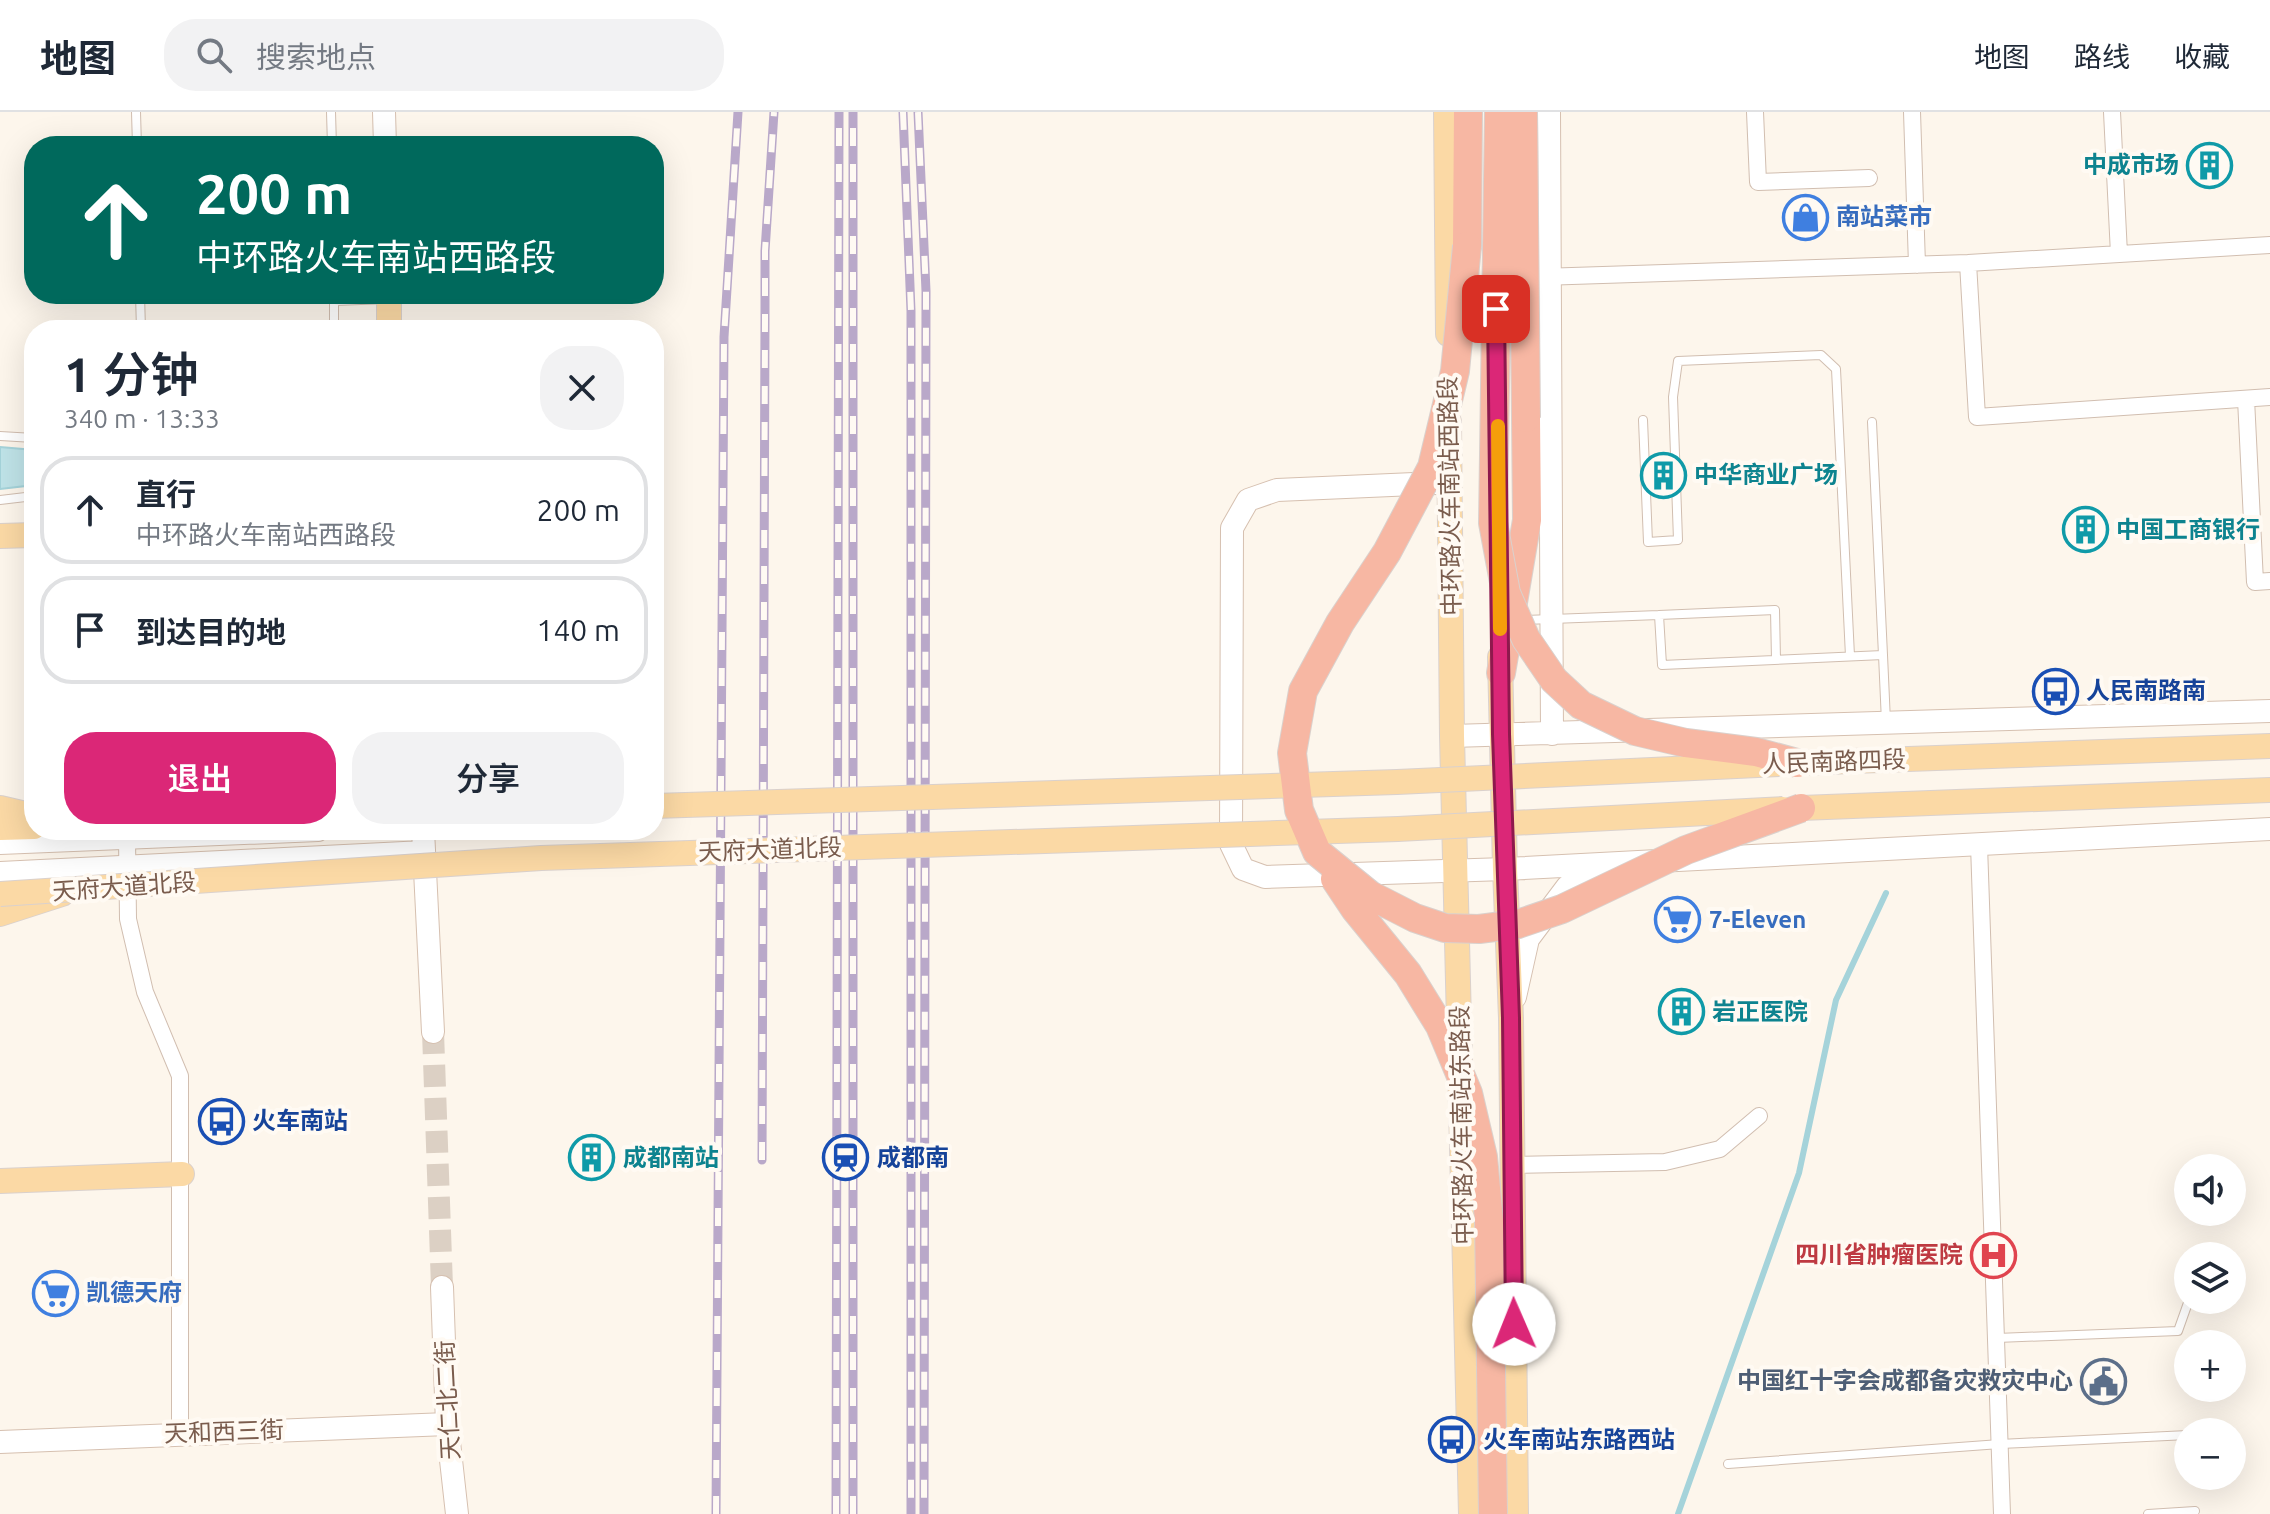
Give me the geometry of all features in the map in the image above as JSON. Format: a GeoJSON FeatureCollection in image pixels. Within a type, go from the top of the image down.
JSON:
{"type":"FeatureCollection","features":[{"type":"Feature","properties":{"kind":"highway"},"geometry":{"type":"LineString","coordinates":[[1468,112],[1467,246],[1455,371],[1432,467],[1387,552],[1340,623],[1303,691],[1292,753],[1299,810],[1317,852],[1355,909],[1408,974],[1440,1026],[1468,1093],[1483,1157],[1489,1220],[1493,1514]]}},
{"type":"Feature","properties":{"kind":"highway"},"geometry":{"type":"LineString","coordinates":[[1498,112],[1493,523],[1506,593],[1526,639],[1554,680],[1581,705],[1635,731],[1686,743],[1756,752],[1797,763]]}},
{"type":"Feature","properties":{"kind":"highway"},"geometry":{"type":"LineString","coordinates":[[1501,673],[1505,621],[1527,520],[1523,112]]}},
{"type":"Feature","properties":{"kind":"highway"},"geometry":{"type":"LineString","coordinates":[[1317,852],[1370,895],[1415,918],[1445,928],[1479,929],[1518,924],[1562,909],[1686,850],[1801,808]]}},
{"type":"Feature","properties":{"kind":"main road","name":"中环路火车南站西路段"},"geometry":{"type":"LineString","coordinates":[[1446,112],[1452,736]]}},
{"type":"Feature","properties":{"kind":"main road","name":"中环路火车南站西路段"},"geometry":{"type":"LineString","coordinates":[[1498,112],[1496,277],[1505,621]]}},
{"type":"Feature","properties":{"kind":"main road"},"geometry":{"type":"LineString","coordinates":[[0,536],[24,535]]}},
{"type":"Feature","properties":{"kind":"main road"},"geometry":{"type":"LineString","coordinates":[[1501,673],[1501,734]]}},
{"type":"Feature","properties":{"kind":"main road","name":"中环路火车南站东路段"},"geometry":{"type":"LineString","coordinates":[[1501,734],[1511,1018],[1516,1514]]}},
{"type":"Feature","properties":{"kind":"main road","name":"中环路火车南站东路段"},"geometry":{"type":"LineString","coordinates":[[1452,736],[1471,1514]]}},
{"type":"Feature","properties":{"kind":"main road","name":"人民南路四段"},"geometry":{"type":"LineString","coordinates":[[1397,782],[1797,763],[2270,746]]}},
{"type":"Feature","properties":{"kind":"main road","name":"天府大道北段"},"geometry":{"type":"LineString","coordinates":[[664,806],[1397,782]]}},
{"type":"Feature","properties":{"kind":"main road","name":"人民南路四段"},"geometry":{"type":"LineString","coordinates":[[1398,829],[1801,808],[2270,790]]}},
{"type":"Feature","properties":{"kind":"main road"},"geometry":{"type":"LineString","coordinates":[[0,808],[24,814]]}},
{"type":"Feature","properties":{"kind":"main road"},"geometry":{"type":"LineString","coordinates":[[0,828],[24,827]]}},
{"type":"Feature","properties":{"kind":"main road","name":"天府大道北段"},"geometry":{"type":"LineString","coordinates":[[0,894],[541,858],[1398,829]]}},
{"type":"Feature","properties":{"kind":"main road"},"geometry":{"type":"LineString","coordinates":[[0,914],[72,891]]}},
{"type":"Feature","properties":{"kind":"main road"},"geometry":{"type":"LineString","coordinates":[[0,1181],[182,1174]]}},
{"type":"Feature","properties":{"kind":"street"},"geometry":{"type":"LineString","coordinates":[[384,112],[385,136]]}},
{"type":"Feature","properties":{"kind":"street"},"geometry":{"type":"LineString","coordinates":[[1549,112],[1552,734]]}},
{"type":"Feature","properties":{"kind":"street"},"geometry":{"type":"LineString","coordinates":[[1755,112],[1758,182],[1869,178]]}},
{"type":"Feature","properties":{"kind":"street"},"geometry":{"type":"LineString","coordinates":[[1912,112],[1917,265]]}},
{"type":"Feature","properties":{"kind":"street"},"geometry":{"type":"LineString","coordinates":[[2112,112],[2119,254]]}},
{"type":"Feature","properties":{"kind":"street"},"geometry":{"type":"LineString","coordinates":[[1496,277],[1968,263],[2270,245]]}},
{"type":"Feature","properties":{"kind":"street"},"geometry":{"type":"LineString","coordinates":[[1968,263],[1977,417],[2270,397]]}},
{"type":"Feature","properties":{"kind":"street"},"geometry":{"type":"LineString","coordinates":[[2246,399],[2255,582],[2270,581]]}},
{"type":"Feature","properties":{"kind":"street"},"geometry":{"type":"LineString","coordinates":[[1450,483],[1277,490],[1248,500],[1232,528],[1231,844],[1243,869],[1265,877],[1456,871],[2270,829]]}},
{"type":"Feature","properties":{"kind":"street","name":"人民南路四段"},"geometry":{"type":"LineString","coordinates":[[1452,736],[2270,711]]}},
{"type":"Feature","properties":{"kind":"street"},"geometry":{"type":"LineString","coordinates":[[0,843],[76,840]]}},
{"type":"Feature","properties":{"kind":"street"},"geometry":{"type":"LineString","coordinates":[[127,840],[128,919],[142,977],[180,1076],[180,1434]]}},
{"type":"Feature","properties":{"kind":"street"},"geometry":{"type":"LineString","coordinates":[[0,873],[128,867],[424,841],[433,1032]]}},
{"type":"Feature","properties":{"kind":"street"},"geometry":{"type":"LineString","coordinates":[[1979,845],[2002,1514]]}},
{"type":"Feature","properties":{"kind":"street"},"geometry":{"type":"LineString","coordinates":[[1511,1018],[1528,939],[1567,887],[1605,863]]}},
{"type":"Feature","properties":{"kind":"street"},"geometry":{"type":"LineString","coordinates":[[1512,1165],[1665,1162],[1720,1149],[1759,1116]]}},
{"type":"Feature","properties":{"kind":"street","name":"天仁北二街"},"geometry":{"type":"LineString","coordinates":[[442,1287],[447,1424],[457,1514]]}},
{"type":"Feature","properties":{"kind":"street","name":"天和西三街"},"geometry":{"type":"LineString","coordinates":[[0,1442],[447,1424]]}},
{"type":"Feature","properties":{"kind":"lane"},"geometry":{"type":"LineString","coordinates":[[136,112],[137,136]]}},
{"type":"Feature","properties":{"kind":"lane"},"geometry":{"type":"LineString","coordinates":[[331,112],[332,136]]}},
{"type":"Feature","properties":{"kind":"lane"},"geometry":{"type":"LineString","coordinates":[[1643,420],[1648,542],[1678,540],[1673,397],[1678,361],[1821,355],[1836,369],[1850,656]]}},
{"type":"Feature","properties":{"kind":"lane"},"geometry":{"type":"LineString","coordinates":[[1872,422],[1887,723]]}},
{"type":"Feature","properties":{"kind":"lane"},"geometry":{"type":"LineString","coordinates":[[0,436],[24,437]]}},
{"type":"Feature","properties":{"kind":"lane"},"geometry":{"type":"LineString","coordinates":[[0,500],[24,497]]}},
{"type":"Feature","properties":{"kind":"lane"},"geometry":{"type":"LineString","coordinates":[[1505,621],[1775,610],[1776,660]]}},
{"type":"Feature","properties":{"kind":"lane"},"geometry":{"type":"LineString","coordinates":[[1659,615],[1662,665],[1883,655]]}},
{"type":"Feature","properties":{"kind":"lane"},"geometry":{"type":"LineString","coordinates":[[1997,1338],[2178,1331],[2184,1314]]}},
{"type":"Feature","properties":{"kind":"lane"},"geometry":{"type":"LineString","coordinates":[[1728,1464],[2000,1444],[2174,1436]]}},
{"type":"Feature","properties":{"kind":"lane"},"geometry":{"type":"LineString","coordinates":[[2148,1514],[2195,1511]]}},
{"type":"Feature","properties":{"kind":"water"},"geometry":{"type":"Polygon","coordinates":[[[0,447],[24,449],[24,486],[0,489],[0,447]]]}},
{"type":"Feature","properties":{"kind":"waterway"},"geometry":{"type":"LineString","coordinates":[[1678,1514],[1799,1173],[1836,1000],[1886,893]]}},
{"type":"Feature","properties":{"kind":"tunnel"},"geometry":{"type":"LineString","coordinates":[[433,1032],[442,1287]]}},
{"type":"Feature","properties":{"kind":"railway"},"geometry":{"type":"LineString","coordinates":[[716,1514],[724,337],[738,112]]}},
{"type":"Feature","properties":{"kind":"railway"},"geometry":{"type":"LineString","coordinates":[[762,1160],[765,251],[774,112]]}},
{"type":"Feature","properties":{"kind":"railway"},"geometry":{"type":"LineString","coordinates":[[836,1514],[839,112]]}},
{"type":"Feature","properties":{"kind":"railway"},"geometry":{"type":"LineString","coordinates":[[853,112],[853,1514]]}},
{"type":"Feature","properties":{"kind":"railway"},"geometry":{"type":"LineString","coordinates":[[903,112],[911,311],[911,1514]]}},
{"type":"Feature","properties":{"kind":"railway"},"geometry":{"type":"LineString","coordinates":[[918,112],[926,291],[924,1514]]}},
{"type":"Feature","properties":{"kind":"slow traffic"},"geometry":{"type":"LineString","coordinates":[[1498,426],[1500,629]]}},
{"type":"Feature","properties":{"kind":"place","name":"中成市场"},"geometry":{"type":"Point","coordinates":[2210,165]}},
{"type":"Feature","properties":{"kind":"place","name":"南站菜市"},"geometry":{"type":"Point","coordinates":[1805,217]}},
{"type":"Feature","properties":{"kind":"place","name":"中华商业广场"},"geometry":{"type":"Point","coordinates":[1663,475]}},
{"type":"Feature","properties":{"kind":"place","name":"中国工商银行"},"geometry":{"type":"Point","coordinates":[2085,530]}},
{"type":"Feature","properties":{"kind":"place","name":"人民南路南"},"geometry":{"type":"Point","coordinates":[2055,691]}},
{"type":"Feature","properties":{"kind":"place","name":"7-Eleven"},"geometry":{"type":"Point","coordinates":[1678,920]}},
{"type":"Feature","properties":{"kind":"place","name":"岩正医院"},"geometry":{"type":"Point","coordinates":[1681,1012]}},
{"type":"Feature","properties":{"kind":"place","name":"火车南站"},"geometry":{"type":"Point","coordinates":[221,1121]}},
{"type":"Feature","properties":{"kind":"place","name":"成都南站"},"geometry":{"type":"Point","coordinates":[592,1158]}},
{"type":"Feature","properties":{"kind":"place","name":"成都南"},"geometry":{"type":"Point","coordinates":[846,1158]}},
{"type":"Feature","properties":{"kind":"place","name":"四川省肿瘤医院"},"geometry":{"type":"Point","coordinates":[1994,1255]}},
{"type":"Feature","properties":{"kind":"place","name":"凯德天府"},"geometry":{"type":"Point","coordinates":[55,1293]}},
{"type":"Feature","properties":{"kind":"place","name":"中国红十字会成都备灾救灾中心"},"geometry":{"type":"Point","coordinates":[2104,1381]}},
{"type":"Feature","properties":{"kind":"place","name":"火车南站东路西站"},"geometry":{"type":"Point","coordinates":[1452,1440]}},
{"type":"Feature","properties":{"kind":"route"},"geometry":{"type":"LineString","coordinates":[[1496,309],[1501,734],[1511,1018],[1514,1324]]}}]}
